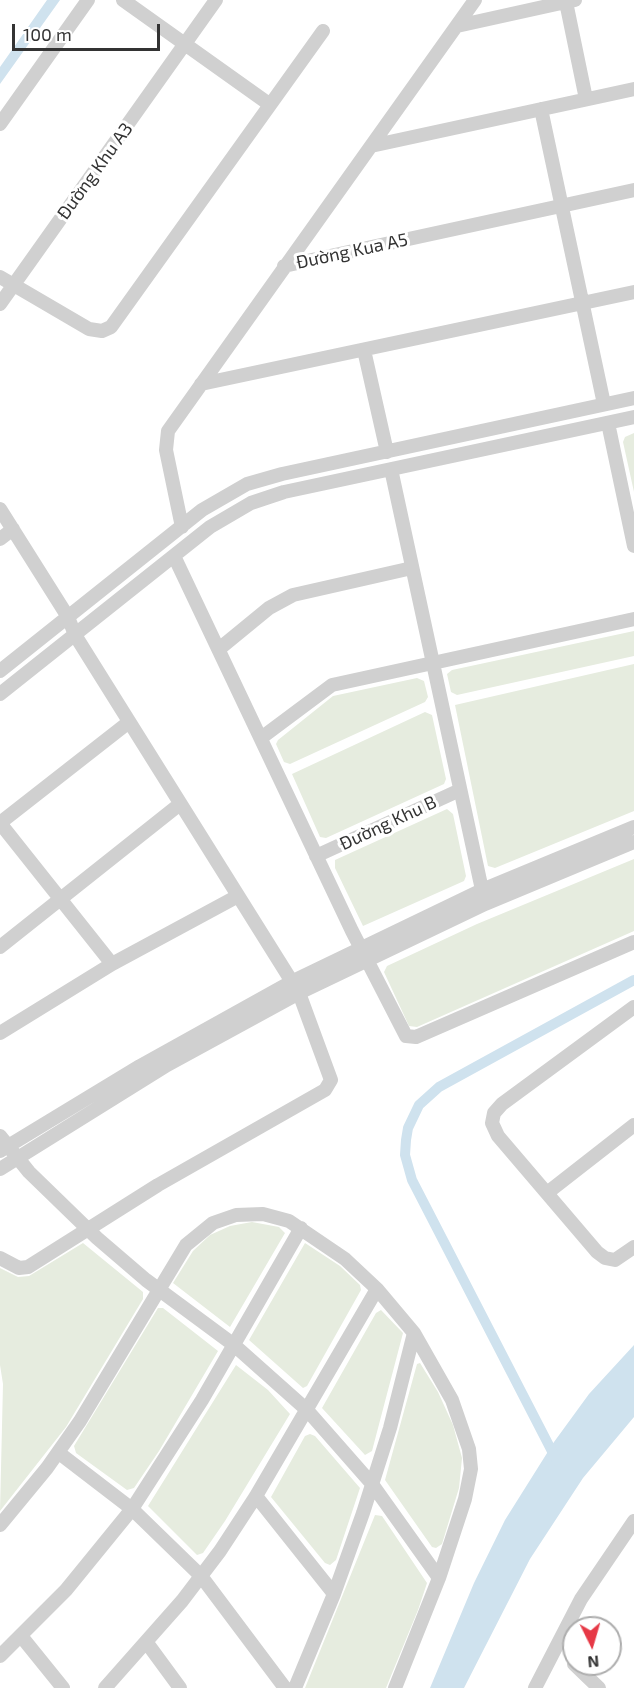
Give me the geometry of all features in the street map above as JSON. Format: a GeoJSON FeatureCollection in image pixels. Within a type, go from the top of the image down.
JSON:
{"type":"FeatureCollection","features":[{"type":"Feature","properties":{"kind":"street"},"geometry":{"type":"LineString","coordinates":[[0,124],[88,0]]}},
{"type":"Feature","properties":{"kind":"street"},"geometry":{"type":"LineString","coordinates":[[123,0],[269,104]]}},
{"type":"Feature","properties":{"kind":"street","name":"Đường Khu A3"},"geometry":{"type":"LineString","coordinates":[[0,304],[216,0]]}},
{"type":"Feature","properties":{"kind":"street"},"geometry":{"type":"LineString","coordinates":[[285,266],[475,0]]}},
{"type":"Feature","properties":{"kind":"street"},"geometry":{"type":"LineString","coordinates":[[457,26],[570,1],[586,99]]}},
{"type":"Feature","properties":{"kind":"street"},"geometry":{"type":"LineString","coordinates":[[0,277],[89,329],[102,331],[108,329],[323,31]]}},
{"type":"Feature","properties":{"kind":"street"},"geometry":{"type":"LineString","coordinates":[[371,146],[634,89]]}},
{"type":"Feature","properties":{"kind":"street"},"geometry":{"type":"LineString","coordinates":[[541,109],[604,404]]}},
{"type":"Feature","properties":{"kind":"street","name":"Đường Kua A5"},"geometry":{"type":"LineString","coordinates":[[182,526],[165,436],[285,266],[634,190]]}},
{"type":"Feature","properties":{"kind":"street"},"geometry":{"type":"LineString","coordinates":[[201,384],[634,292]]}},
{"type":"Feature","properties":{"kind":"street"},"geometry":{"type":"LineString","coordinates":[[364,350],[387,452]]}},
{"type":"Feature","properties":{"kind":"street"},"geometry":{"type":"LineString","coordinates":[[0,671],[182,526],[216,501],[247,484],[282,474],[634,398]]}},
{"type":"Feature","properties":{"kind":"street"},"geometry":{"type":"LineString","coordinates":[[0,694],[217,522],[251,503],[284,492],[634,417]]}},
{"type":"Feature","properties":{"kind":"street"},"geometry":{"type":"LineString","coordinates":[[608,423],[634,546]]}},
{"type":"Feature","properties":{"kind":"street"},"geometry":{"type":"LineString","coordinates":[[390,469],[483,897]]}},
{"type":"Feature","properties":{"kind":"street"},"geometry":{"type":"LineString","coordinates":[[0,509],[68,617],[75,635],[295,987],[330,1076],[328,1088],[203,1158],[25,1268],[19,1268],[0,1258]]}},
{"type":"Feature","properties":{"kind":"street"},"geometry":{"type":"LineString","coordinates":[[0,539],[13,529]]}},
{"type":"Feature","properties":{"kind":"street"},"geometry":{"type":"LineString","coordinates":[[174,556],[316,856],[404,1034],[413,1038],[634,942]]}},
{"type":"Feature","properties":{"kind":"street"},"geometry":{"type":"LineString","coordinates":[[219,649],[269,608],[293,594],[412,568]]}},
{"type":"Feature","properties":{"kind":"street"},"geometry":{"type":"LineString","coordinates":[[261,738],[326,687],[634,619]]}},
{"type":"Feature","properties":{"kind":"street"},"geometry":{"type":"LineString","coordinates":[[112,964],[0,823],[129,722]]}},
{"type":"Feature","properties":{"kind":"street","name":"Đường Khu B"},"geometry":{"type":"LineString","coordinates":[[316,856],[460,789]]}},
{"type":"Feature","properties":{"kind":"street"},"geometry":{"type":"LineString","coordinates":[[0,947],[180,804]]}},
{"type":"Feature","properties":{"kind":"street"},"geometry":{"type":"LineString","coordinates":[[439,1578],[372,1484],[307,1410],[234,1345],[159,1290],[87,1229],[3,1145],[140,1066],[295,987],[634,827]]}},
{"type":"Feature","properties":{"kind":"street"},"geometry":{"type":"LineString","coordinates":[[483,897],[634,842]]}},
{"type":"Feature","properties":{"kind":"street"},"geometry":{"type":"LineString","coordinates":[[0,1033],[112,964],[238,896]]}},
{"type":"Feature","properties":{"kind":"street"},"geometry":{"type":"LineString","coordinates":[[0,1169],[295,987]]}},
{"type":"Feature","properties":{"kind":"street"},"geometry":{"type":"LineString","coordinates":[[634,1007],[550,1067],[494,1113],[492,1123],[495,1132],[601,1255],[615,1260],[634,1248]]}},
{"type":"Feature","properties":{"kind":"street"},"geometry":{"type":"LineString","coordinates":[[547,1193],[634,1125]]}},
{"type":"Feature","properties":{"kind":"street"},"geometry":{"type":"LineString","coordinates":[[0,1525],[59,1453],[99,1391],[186,1245],[213,1223],[236,1215],[263,1214],[301,1228],[345,1259],[376,1289],[414,1333],[452,1400],[467,1438],[471,1459],[468,1489],[439,1578],[395,1688]]}},
{"type":"Feature","properties":{"kind":"street"},"geometry":{"type":"LineString","coordinates":[[0,1656],[66,1590],[132,1509],[234,1345],[301,1228]]}},
{"type":"Feature","properties":{"kind":"street"},"geometry":{"type":"LineString","coordinates":[[105,1688],[147,1643],[201,1576],[256,1496],[376,1289]]}},
{"type":"Feature","properties":{"kind":"street"},"geometry":{"type":"LineString","coordinates":[[295,1688],[334,1594],[372,1484],[414,1333]]}},
{"type":"Feature","properties":{"kind":"street"},"geometry":{"type":"LineString","coordinates":[[59,1453],[132,1509],[201,1576],[285,1688]]}},
{"type":"Feature","properties":{"kind":"street"},"geometry":{"type":"LineString","coordinates":[[256,1496],[334,1594]]}},
{"type":"Feature","properties":{"kind":"street"},"geometry":{"type":"LineString","coordinates":[[535,1688],[554,1646],[594,1578],[634,1521]]}},
{"type":"Feature","properties":{"kind":"street"},"geometry":{"type":"LineString","coordinates":[[21,1636],[63,1688]]}},
{"type":"Feature","properties":{"kind":"street"},"geometry":{"type":"LineString","coordinates":[[147,1643],[180,1688]]}},
{"type":"Feature","properties":{"kind":"street"},"geometry":{"type":"LineString","coordinates":[[554,1646],[562,1653]]}},
{"type":"Feature","properties":{"kind":"street"},"geometry":{"type":"LineString","coordinates":[[586,1676],[599,1688]]}},
{"type":"Feature","properties":{"kind":"shaded area"},"geometry":{"type":"Polygon","coordinates":[[[634,433],[634,492],[623,442],[625,437],[634,433]]]}},
{"type":"Feature","properties":{"kind":"shaded area"},"geometry":{"type":"Polygon","coordinates":[[[634,631],[634,656],[457,695],[451,692],[447,674],[452,670],[634,631]]]}},
{"type":"Feature","properties":{"kind":"shaded area"},"geometry":{"type":"Polygon","coordinates":[[[634,664],[634,811],[495,868],[488,866],[455,705],[634,664]]]}},
{"type":"Feature","properties":{"kind":"shaded area"},"geometry":{"type":"Polygon","coordinates":[[[417,678],[424,681],[428,697],[425,702],[290,764],[284,762],[276,744],[278,740],[333,696],[417,678]]]}},
{"type":"Feature","properties":{"kind":"shaded area"},"geometry":{"type":"Polygon","coordinates":[[[425,712],[432,715],[446,779],[444,784],[326,838],[320,837],[292,774],[425,712]]]}},
{"type":"Feature","properties":{"kind":"shaded area"},"geometry":{"type":"Polygon","coordinates":[[[447,809],[453,814],[466,876],[464,881],[363,926],[335,868],[335,860],[447,809]]]}},
{"type":"Feature","properties":{"kind":"shaded area"},"geometry":{"type":"Polygon","coordinates":[[[634,859],[634,931],[417,1027],[409,1026],[384,972],[387,966],[477,924],[634,859]]]}},
{"type":"Feature","properties":{"kind":"shaded area"},"geometry":{"type":"Polygon","coordinates":[[[252,1222],[279,1227],[285,1233],[230,1327],[173,1283],[193,1251],[210,1235],[230,1226],[252,1222]]]}},
{"type":"Feature","properties":{"kind":"shaded area"},"geometry":{"type":"Polygon","coordinates":[[[83,1243],[143,1292],[143,1299],[66,1427],[0,1511],[3,1384],[0,1365],[0,1268],[18,1277],[29,1276],[83,1243]]]}},
{"type":"Feature","properties":{"kind":"shaded area"},"geometry":{"type":"Polygon","coordinates":[[[305,1243],[340,1266],[360,1285],[361,1290],[307,1386],[303,1388],[249,1340],[305,1243]]]}},
{"type":"Feature","properties":{"kind":"shaded area"},"geometry":{"type":"Polygon","coordinates":[[[158,1308],[163,1308],[218,1351],[159,1451],[134,1488],[127,1490],[76,1453],[74,1446],[158,1308]]]}},
{"type":"Feature","properties":{"kind":"shaded area"},"geometry":{"type":"Polygon","coordinates":[[[381,1310],[403,1333],[372,1451],[365,1455],[322,1408],[376,1313],[381,1310]]]}},
{"type":"Feature","properties":{"kind":"shaded area"},"geometry":{"type":"Polygon","coordinates":[[[420,1363],[438,1392],[453,1425],[462,1458],[459,1488],[442,1544],[436,1548],[432,1547],[385,1480],[417,1364],[420,1363]]]}},
{"type":"Feature","properties":{"kind":"shaded area"},"geometry":{"type":"Polygon","coordinates":[[[236,1365],[268,1390],[290,1414],[225,1521],[203,1553],[197,1555],[148,1506],[236,1365]]]}},
{"type":"Feature","properties":{"kind":"shaded area"},"geometry":{"type":"Polygon","coordinates":[[[310,1434],[315,1436],[360,1488],[336,1560],[330,1565],[325,1563],[271,1497],[305,1436],[310,1434]]]}},
{"type":"Feature","properties":{"kind":"shaded area"},"geometry":{"type":"Polygon","coordinates":[[[375,1515],[382,1516],[427,1583],[418,1610],[386,1688],[305,1688],[375,1515]]]}},
{"type":"Feature","properties":{"kind":"water"},"geometry":{"type":"Polygon","coordinates":[[[47,0],[60,0],[0,84],[0,67],[47,0]]]}},
{"type":"Feature","properties":{"kind":"water"},"geometry":{"type":"Polygon","coordinates":[[[634,1345],[634,1417],[583,1478],[530,1559],[464,1688],[430,1688],[474,1583],[505,1520],[554,1442],[589,1394],[634,1345]]]}},
{"type":"Feature","properties":{"kind":"waterway"},"geometry":{"type":"LineString","coordinates":[[557,1461],[412,1180],[405,1155],[406,1140],[408,1128],[419,1105],[439,1087],[634,980]]}}]}
